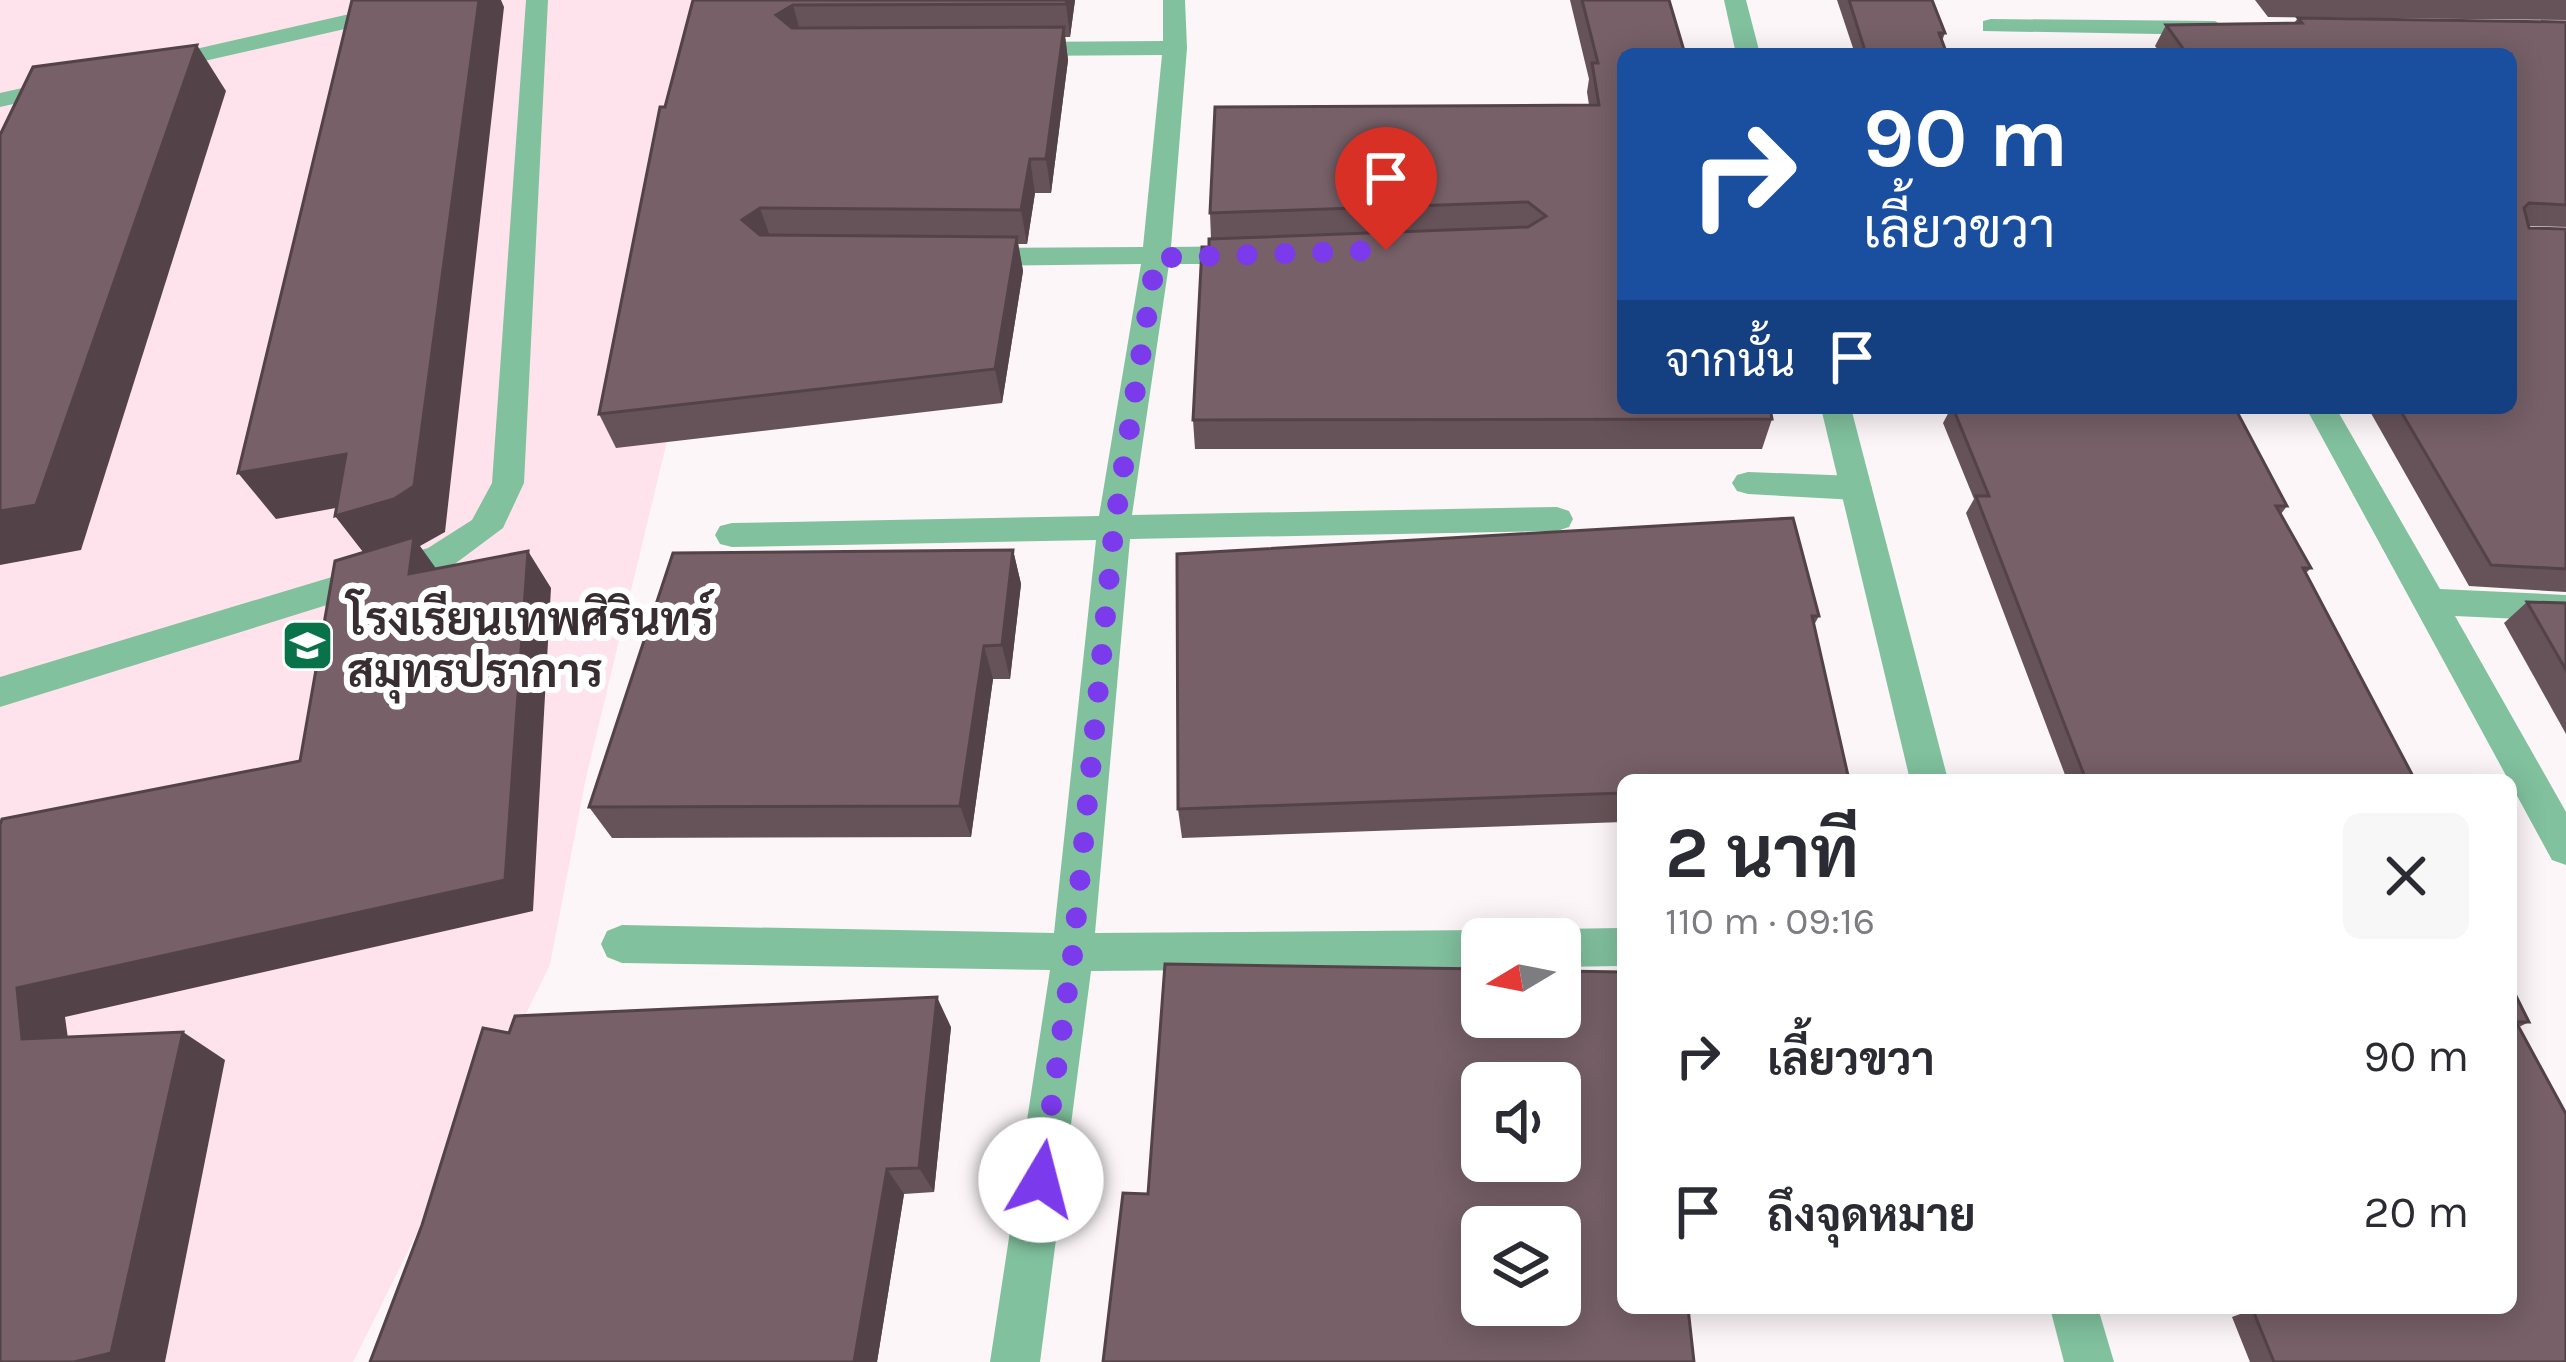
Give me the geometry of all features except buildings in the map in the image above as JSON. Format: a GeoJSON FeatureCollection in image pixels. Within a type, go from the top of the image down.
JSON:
{"type":"FeatureCollection","features":[{"type":"Feature","properties":{"kind":"street"},"geometry":{"type":"LineString","coordinates":[[139,68],[441,0]]}},
{"type":"Feature","properties":{"kind":"street"},"geometry":{"type":"LineString","coordinates":[[0,692],[440,556],[476,539],[502,509],[508,483],[538,0]]}},
{"type":"Feature","properties":{"kind":"street"},"geometry":{"type":"LineString","coordinates":[[1015,1362],[1073,952],[1114,528],[1156,258],[1175,48],[1174,0]]}},
{"type":"Feature","properties":{"kind":"street"},"geometry":{"type":"LineString","coordinates":[[1735,0],[1747,48]]}},
{"type":"Feature","properties":{"kind":"street"},"geometry":{"type":"LineString","coordinates":[[1991,26],[2242,28]]}},
{"type":"Feature","properties":{"kind":"street"},"geometry":{"type":"LineString","coordinates":[[2103,27],[2116,48]]}},
{"type":"Feature","properties":{"kind":"street"},"geometry":{"type":"LineString","coordinates":[[988,49],[1175,48]]}},
{"type":"Feature","properties":{"kind":"street"},"geometry":{"type":"LineString","coordinates":[[0,100],[93,79]]}},
{"type":"Feature","properties":{"kind":"street"},"geometry":{"type":"LineString","coordinates":[[953,257],[1271,254]]}},
{"type":"Feature","properties":{"kind":"street"},"geometry":{"type":"LineString","coordinates":[[1838,414],[1928,774]]}},
{"type":"Feature","properties":{"kind":"street"},"geometry":{"type":"LineString","coordinates":[[2324,414],[2566,848]]}},
{"type":"Feature","properties":{"kind":"street"},"geometry":{"type":"LineString","coordinates":[[1748,483],[1856,488]]}},
{"type":"Feature","properties":{"kind":"street"},"geometry":{"type":"LineString","coordinates":[[732,536],[1556,519]]}},
{"type":"Feature","properties":{"kind":"street"},"geometry":{"type":"LineString","coordinates":[[2429,602],[2566,608]]}},
{"type":"Feature","properties":{"kind":"street"},"geometry":{"type":"LineString","coordinates":[[622,944],[1073,952],[1461,949]]}},
{"type":"Feature","properties":{"kind":"street"},"geometry":{"type":"LineString","coordinates":[[1581,948],[1617,947]]}},
{"type":"Feature","properties":{"kind":"street"},"geometry":{"type":"LineString","coordinates":[[2076,1314],[2090,1362]]}},
{"type":"Feature","properties":{"kind":"shaded area","name":"โรงเรียนเทพศิรินทร์ สมุทรปราการ"},"geometry":{"type":"Polygon","coordinates":[[[0,0],[773,0],[585,782],[550,965],[353,1362],[0,1362],[0,0]]]}},
{"type":"Feature","properties":{"kind":"place","name":"โรงเรียนเทพศิรินทร์ สมุทรปราการ"},"geometry":{"type":"Point","coordinates":[308,645]}},
{"type":"Feature","properties":{"kind":"route"},"geometry":{"type":"LineString","coordinates":[[1041,1180],[1073,952],[1114,528],[1156,258],[1386,250]]}}]}
